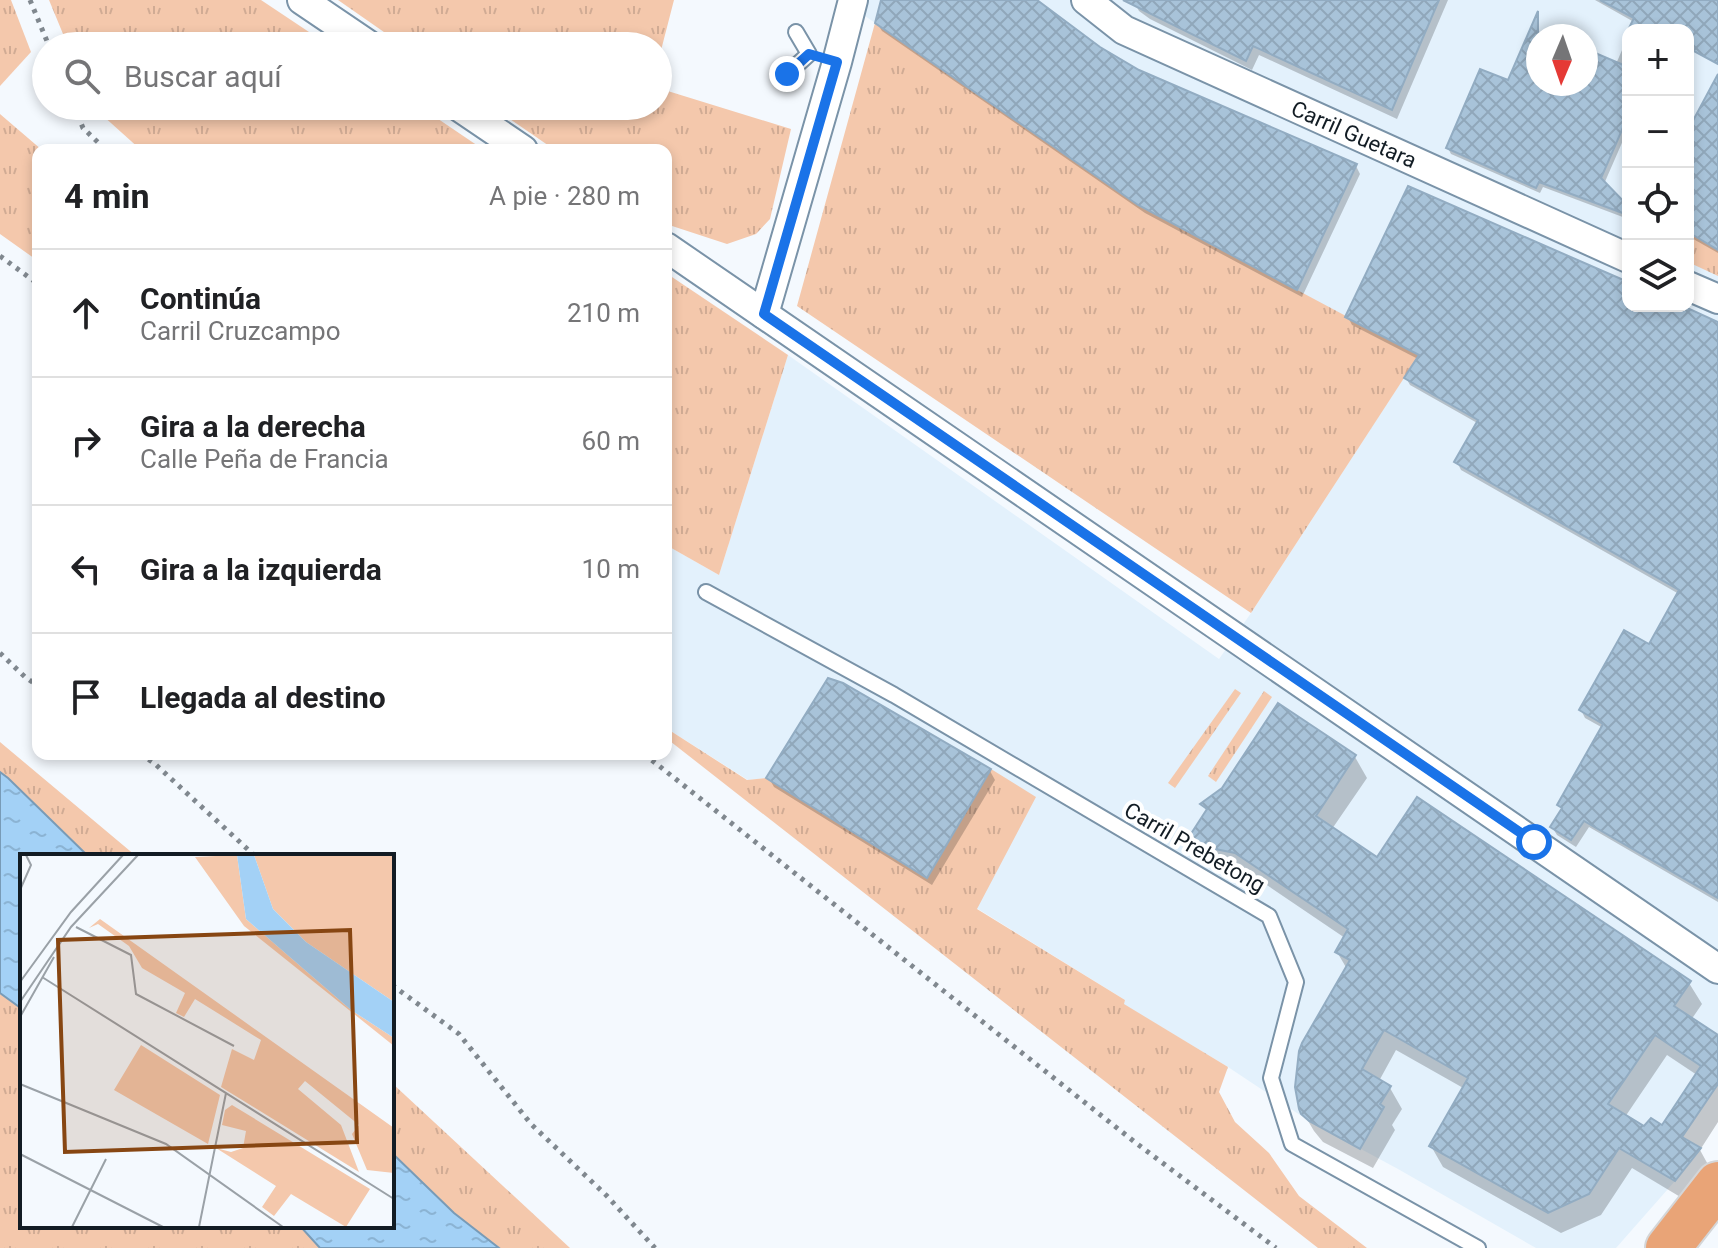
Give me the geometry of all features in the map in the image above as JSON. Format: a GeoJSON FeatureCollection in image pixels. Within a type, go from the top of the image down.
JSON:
{"type":"FeatureCollection","features":[{"type":"Feature","properties":{"kind":"highway"},"geometry":{"type":"LineString","coordinates":[[1668,1248],[1718,1184]]}},
{"type":"Feature","properties":{"kind":"highway"},"geometry":{"type":"LineString","coordinates":[[1704,1248],[1718,1231]]}},
{"type":"Feature","properties":{"kind":"street"},"geometry":{"type":"LineString","coordinates":[[302,0],[349,32]]}},
{"type":"Feature","properties":{"kind":"street"},"geometry":{"type":"LineString","coordinates":[[764,314],[853,0]]}},
{"type":"Feature","properties":{"kind":"street","name":"Carril Guetara"},"geometry":{"type":"LineString","coordinates":[[1086,0],[1124,30],[1622,255]]}},
{"type":"Feature","properties":{"kind":"street"},"geometry":{"type":"LineString","coordinates":[[479,120],[514,144]]}},
{"type":"Feature","properties":{"kind":"street"},"geometry":{"type":"LineString","coordinates":[[672,251],[1718,969]]}},
{"type":"Feature","properties":{"kind":"street"},"geometry":{"type":"LineString","coordinates":[[1694,289],[1718,299]]}},
{"type":"Feature","properties":{"kind":"lane"},"geometry":{"type":"LineString","coordinates":[[796,32],[809,54],[837,62]]}},
{"type":"Feature","properties":{"kind":"lane"},"geometry":{"type":"LineString","coordinates":[[787,74],[809,54]]}},
{"type":"Feature","properties":{"kind":"lane","name":"Carril Prebetong"},"geometry":{"type":"LineString","coordinates":[[706,592],[894,695],[1269,916],[1296,982],[1271,1078],[1292,1144],[1478,1248]]}},
{"type":"Feature","properties":{"kind":"path"},"geometry":{"type":"LineString","coordinates":[[30,0],[43,32]]}},
{"type":"Feature","properties":{"kind":"path"},"geometry":{"type":"LineString","coordinates":[[80,120],[83,128],[100,144]]}},
{"type":"Feature","properties":{"kind":"path"},"geometry":{"type":"LineString","coordinates":[[0,256],[32,280]]}},
{"type":"Feature","properties":{"kind":"path"},"geometry":{"type":"LineString","coordinates":[[0,653],[32,682]]}},
{"type":"Feature","properties":{"kind":"path"},"geometry":{"type":"LineString","coordinates":[[149,760],[253,854]]}},
{"type":"Feature","properties":{"kind":"path"},"geometry":{"type":"LineString","coordinates":[[652,760],[1136,1143],[1276,1248]]}},
{"type":"Feature","properties":{"kind":"path"},"geometry":{"type":"LineString","coordinates":[[394,986],[459,1034],[531,1124],[606,1195],[655,1248]]}},
{"type":"Feature","properties":{"kind":"shaded area"},"geometry":{"type":"Polygon","coordinates":[[[842,0],[1718,0],[1718,1084],[1683,1137],[1700,1148],[1616,1248],[1536,1248],[1309,1121],[1228,1067],[1123,1004],[1125,1000],[767,778],[748,780],[672,732],[672,548],[719,575],[788,355],[1219,659],[1418,356],[1138,205],[842,0]]]}},
{"type":"Feature","properties":{"kind":"green space"},"geometry":{"type":"Polygon","coordinates":[[[0,0],[11,0],[31,52],[0,86],[0,0]]]}},
{"type":"Feature","properties":{"kind":"green space"},"geometry":{"type":"Polygon","coordinates":[[[49,0],[261,0],[309,32],[62,32],[49,0]]]}},
{"type":"Feature","properties":{"kind":"green space"},"geometry":{"type":"Polygon","coordinates":[[[338,0],[674,0],[666,32],[384,32],[338,0]]]}},
{"type":"Feature","properties":{"kind":"green space"},"geometry":{"type":"Polygon","coordinates":[[[875,23],[1138,205],[1419,355],[1251,613],[797,306],[875,23]]]}},
{"type":"Feature","properties":{"kind":"green space"},"geometry":{"type":"Polygon","coordinates":[[[672,92],[791,129],[770,219],[756,234],[727,244],[672,226],[672,144],[546,144],[511,120],[672,120],[672,92]]]}},
{"type":"Feature","properties":{"kind":"green space"},"geometry":{"type":"Polygon","coordinates":[[[0,114],[35,144],[32,144],[32,257],[0,234],[0,114]]]}},
{"type":"Feature","properties":{"kind":"green space"},"geometry":{"type":"Polygon","coordinates":[[[108,120],[440,120],[475,144],[134,144],[108,120]]]}},
{"type":"Feature","properties":{"kind":"green space"},"geometry":{"type":"Polygon","coordinates":[[[1694,236],[1718,250],[1718,276],[1694,265],[1694,236]]]}},
{"type":"Feature","properties":{"kind":"green space"},"geometry":{"type":"Polygon","coordinates":[[[672,277],[788,355],[719,575],[672,548],[672,277]]]}},
{"type":"Feature","properties":{"kind":"green space"},"geometry":{"type":"Polygon","coordinates":[[[1235,689],[1241,693],[1175,788],[1168,783],[1235,689]]]}},
{"type":"Feature","properties":{"kind":"green space"},"geometry":{"type":"Polygon","coordinates":[[[1264,691],[1272,697],[1216,782],[1208,776],[1264,691]]]}},
{"type":"Feature","properties":{"kind":"green space"},"geometry":{"type":"Polygon","coordinates":[[[672,732],[747,780],[766,778],[926,878],[991,769],[1036,797],[977,909],[1228,1067],[1219,1092],[1235,1122],[1269,1153],[1299,1196],[1367,1248],[1318,1248],[672,743],[672,732]]]}},
{"type":"Feature","properties":{"kind":"green space"},"geometry":{"type":"Polygon","coordinates":[[[0,742],[134,854],[86,854],[0,772],[0,742]]]}},
{"type":"Feature","properties":{"kind":"green space"},"geometry":{"type":"Polygon","coordinates":[[[0,993],[20,1008],[20,1228],[302,1228],[320,1248],[0,1248],[0,993]]]}},
{"type":"Feature","properties":{"kind":"green space"},"geometry":{"type":"Polygon","coordinates":[[[394,1085],[570,1248],[499,1248],[454,1213],[394,1154],[394,1085]]]}},
{"type":"Feature","properties":{"kind":"water"},"geometry":{"type":"Polygon","coordinates":[[[0,772],[86,854],[20,854],[20,1008],[0,993],[0,772]]]}},
{"type":"Feature","properties":{"kind":"water"},"geometry":{"type":"Polygon","coordinates":[[[394,1155],[454,1213],[499,1248],[320,1248],[302,1228],[394,1228],[394,1155]]]}},
{"type":"Feature","properties":{"kind":"building"},"geometry":{"type":"Polygon","coordinates":[[[881,0],[1037,0],[1100,47],[1139,70],[1357,164],[1297,290],[1138,205],[875,23],[881,0]]]}},
{"type":"Feature","properties":{"kind":"building"},"geometry":{"type":"Polygon","coordinates":[[[1123,0],[1439,0],[1392,110],[1253,46],[1246,61],[1123,0]]]}},
{"type":"Feature","properties":{"kind":"building"},"geometry":{"type":"Polygon","coordinates":[[[1600,0],[1718,0],[1718,64],[1694,51],[1694,24],[1631,24],[1634,18],[1600,0]]]}},
{"type":"Feature","properties":{"kind":"building"},"geometry":{"type":"Polygon","coordinates":[[[1526,39],[1526,96],[1598,96],[1598,54],[1622,64],[1622,130],[1601,178],[1622,200],[1622,213],[1539,182],[1536,188],[1446,148],[1480,69],[1508,80],[1526,39]]]}},
{"type":"Feature","properties":{"kind":"building"},"geometry":{"type":"Polygon","coordinates":[[[1718,74],[1718,250],[1694,236],[1694,119],[1718,74]]]}},
{"type":"Feature","properties":{"kind":"building"},"geometry":{"type":"Polygon","coordinates":[[[1408,186],[1622,279],[1622,312],[1694,311],[1718,322],[1718,898],[1584,821],[1571,840],[1550,827],[1562,808],[1557,805],[1603,724],[1579,710],[1624,630],[1649,644],[1679,590],[1454,462],[1478,420],[1404,378],[1419,355],[1345,317],[1408,186]]]}},
{"type":"Feature","properties":{"kind":"building"},"geometry":{"type":"Polygon","coordinates":[[[828,678],[843,683],[991,769],[927,878],[766,778],[828,678]]]}},
{"type":"Feature","properties":{"kind":"building"},"geometry":{"type":"Polygon","coordinates":[[[1278,703],[1356,755],[1316,816],[1377,857],[1417,797],[1691,981],[1674,1006],[1718,1035],[1718,1084],[1682,1137],[1701,1148],[1675,1181],[1619,1148],[1589,1194],[1548,1213],[1429,1146],[1468,1078],[1384,1030],[1362,1069],[1391,1086],[1380,1104],[1384,1107],[1360,1149],[1309,1121],[1301,1114],[1295,1087],[1299,1051],[1350,960],[1335,952],[1348,929],[1235,853],[1185,843],[1207,809],[1200,804],[1222,788],[1278,703]],[[1655,1035],[1608,1104],[1644,1126],[1651,1118],[1662,1125],[1701,1066],[1655,1035]]]}},
{"type":"Feature","properties":{"kind":"route"},"geometry":{"type":"LineString","coordinates":[[787,74],[809,54],[837,62],[764,314],[1534,842]]}}]}
